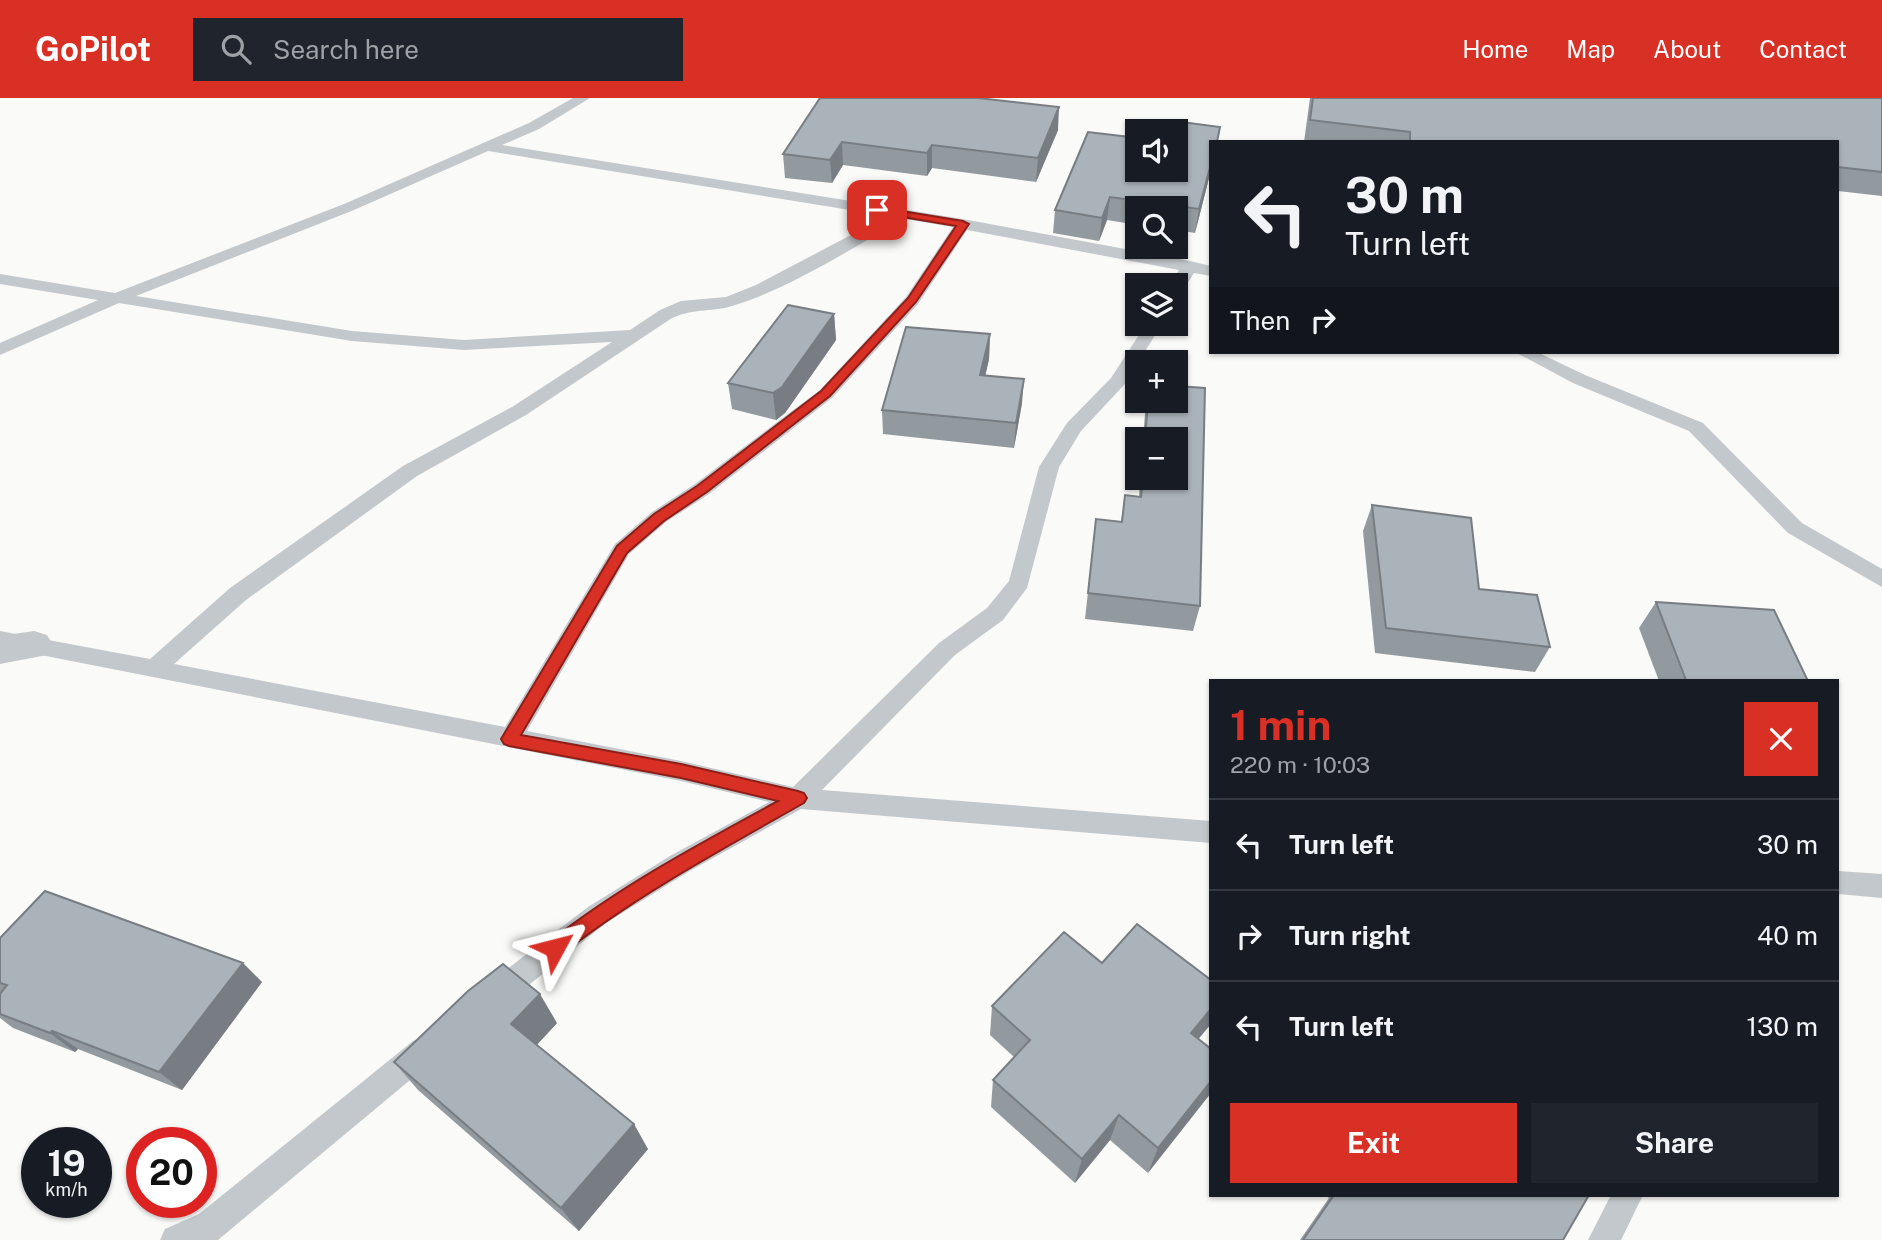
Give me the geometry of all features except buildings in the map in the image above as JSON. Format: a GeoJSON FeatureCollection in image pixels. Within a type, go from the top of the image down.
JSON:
{"type":"FeatureCollection","features":[{"type":"Feature","properties":{"kind":"lane"},"geometry":{"type":"LineString","coordinates":[[0,350],[119,297],[349,208],[534,127],[583,98]]}},
{"type":"Feature","properties":{"kind":"lane"},"geometry":{"type":"LineString","coordinates":[[486,147],[963,224],[1209,271]]}},
{"type":"Feature","properties":{"kind":"lane"},"geometry":{"type":"LineString","coordinates":[[154,669],[238,594],[410,471],[519,411],[666,314],[687,304],[729,302],[762,289],[903,214]]}},
{"type":"Feature","properties":{"kind":"lane"},"geometry":{"type":"LineString","coordinates":[[509,739],[622,550],[659,517],[702,489],[826,394],[912,300],[963,224]]}},
{"type":"Feature","properties":{"kind":"lane"},"geometry":{"type":"LineString","coordinates":[[1186,273],[1190,266]]}},
{"type":"Feature","properties":{"kind":"lane"},"geometry":{"type":"LineString","coordinates":[[0,279],[119,297],[214,316],[352,336],[464,345],[637,335]]}},
{"type":"Feature","properties":{"kind":"lane"},"geometry":{"type":"LineString","coordinates":[[476,1010],[597,915],[679,864],[798,798],[947,649],[995,614],[1019,583],[1049,467],[1074,427],[1118,381],[1146,336]]}},
{"type":"Feature","properties":{"kind":"lane"},"geometry":{"type":"LineString","coordinates":[[1528,354],[1579,379],[1696,427],[1795,528],[1882,579]]}},
{"type":"Feature","properties":{"kind":"lane"},"geometry":{"type":"LineString","coordinates":[[11,645],[154,669],[681,771],[798,798],[1209,832]]}},
{"type":"Feature","properties":{"kind":"lane"},"geometry":{"type":"LineString","coordinates":[[1839,883],[1882,886]]}},
{"type":"Feature","properties":{"kind":"lane"},"geometry":{"type":"LineString","coordinates":[[176,1240],[204,1233],[444,1035]]}},
{"type":"Feature","properties":{"kind":"lane"},"geometry":{"type":"LineString","coordinates":[[1604,1240],[1627,1197]]}},
{"type":"Feature","properties":{"kind":"route"},"geometry":{"type":"LineString","coordinates":[[555,948],[597,915],[679,864],[798,798],[681,771],[509,739],[622,550],[659,517],[702,489],[826,394],[912,300],[963,224],[877,210]]}}]}
